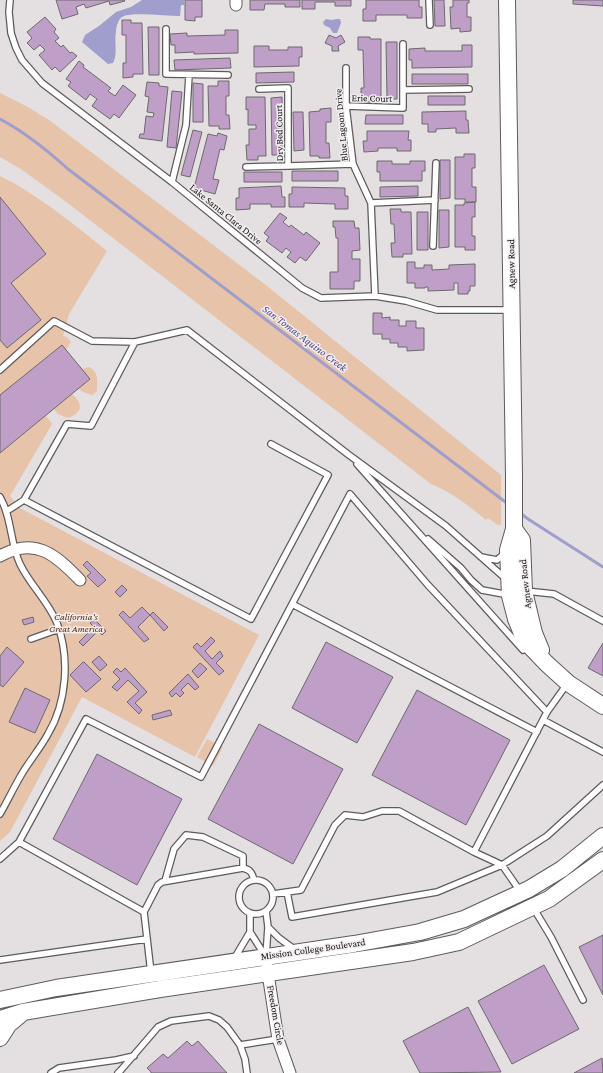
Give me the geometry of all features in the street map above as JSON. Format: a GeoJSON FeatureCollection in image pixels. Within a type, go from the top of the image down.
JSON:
{"type":"FeatureCollection","features":[{"type":"Feature","properties":{"kind":"main road","name":"Agnew Road"},"geometry":{"type":"LineString","coordinates":[[508,0],[514,475],[514,529],[508,550],[515,588],[551,669]]}},
{"type":"Feature","properties":{"kind":"main road","name":"Agnew Road"},"geometry":{"type":"LineString","coordinates":[[514,529],[522,540],[515,588]]}},
{"type":"Feature","properties":{"kind":"main road"},"geometry":{"type":"LineString","coordinates":[[551,669],[603,706]]}},
{"type":"Feature","properties":{"kind":"main road","name":"Mission College Boulevard"},"geometry":{"type":"LineString","coordinates":[[0,1000],[56,988],[297,951],[354,944],[420,932],[464,919],[522,893],[562,869],[603,836]]}},
{"type":"Feature","properties":{"kind":"main road","name":"Mission College Boulevard"},"geometry":{"type":"LineString","coordinates":[[0,1019],[23,1012],[160,989],[413,952],[460,942],[549,899],[603,860]]}},
{"type":"Feature","properties":{"kind":"main road"},"geometry":{"type":"LineString","coordinates":[[0,1038],[9,1024],[23,1012]]}},
{"type":"Feature","properties":{"kind":"street"},"geometry":{"type":"LineString","coordinates":[[0,556],[15,549],[40,549],[51,554],[68,567],[80,580]]}},
{"type":"Feature","properties":{"kind":"street","name":"Freedom Circle"},"geometry":{"type":"LineString","coordinates":[[266,956],[278,1039],[290,1073]]}},
{"type":"Feature","properties":{"kind":"lane","name":"Lake Santa Clara Drive"},"geometry":{"type":"LineString","coordinates":[[10,0],[9,12],[11,33],[16,48],[22,60],[42,83],[172,182],[302,288],[321,298],[375,296],[437,310],[512,310]]}},
{"type":"Feature","properties":{"kind":"lane"},"geometry":{"type":"LineString","coordinates":[[430,0],[430,25]]}},
{"type":"Feature","properties":{"kind":"lane"},"geometry":{"type":"LineString","coordinates":[[166,29],[166,74],[228,75]]}},
{"type":"Feature","properties":{"kind":"lane","name":"Erie Court"},"geometry":{"type":"LineString","coordinates":[[346,106],[403,108],[403,44]]}},
{"type":"Feature","properties":{"kind":"lane","name":"Blue Lagoon Drive"},"geometry":{"type":"LineString","coordinates":[[346,68],[346,106],[353,164],[371,203],[375,296]]}},
{"type":"Feature","properties":{"kind":"lane"},"geometry":{"type":"LineString","coordinates":[[172,182],[186,125],[189,75]]}},
{"type":"Feature","properties":{"kind":"lane","name":"Dry Bed Court"},"geometry":{"type":"LineString","coordinates":[[259,89],[288,88],[288,166],[353,164]]}},
{"type":"Feature","properties":{"kind":"lane","name":"Erie Court"},"geometry":{"type":"LineString","coordinates":[[403,90],[469,89]]}},
{"type":"Feature","properties":{"kind":"lane"},"geometry":{"type":"LineString","coordinates":[[433,246],[436,163]]}},
{"type":"Feature","properties":{"kind":"lane"},"geometry":{"type":"LineString","coordinates":[[246,167],[288,166]]}},
{"type":"Feature","properties":{"kind":"lane"},"geometry":{"type":"LineString","coordinates":[[371,203],[435,200]]}},
{"type":"Feature","properties":{"kind":"lane"},"geometry":{"type":"LineString","coordinates":[[0,370],[54,321],[92,341],[135,342],[187,330],[349,455],[446,526],[515,588]]}},
{"type":"Feature","properties":{"kind":"lane"},"geometry":{"type":"LineString","coordinates":[[7,511],[24,500],[67,424],[91,426],[135,342]]}},
{"type":"Feature","properties":{"kind":"lane"},"geometry":{"type":"LineString","coordinates":[[24,500],[251,619],[328,475],[271,444]]}},
{"type":"Feature","properties":{"kind":"lane"},"geometry":{"type":"LineString","coordinates":[[349,455],[527,654]]}},
{"type":"Feature","properties":{"kind":"lane"},"geometry":{"type":"LineString","coordinates":[[0,859],[19,842],[86,719],[201,778],[350,494],[428,585],[547,712]]}},
{"type":"Feature","properties":{"kind":"lane"},"geometry":{"type":"LineString","coordinates":[[0,497],[7,511],[15,549],[20,564],[48,605],[59,630],[64,652],[64,675],[60,702],[56,716],[48,733],[23,772],[0,814]]}},
{"type":"Feature","properties":{"kind":"lane"},"geometry":{"type":"LineString","coordinates":[[411,525],[461,568],[482,590],[515,588],[554,594],[603,621]]}},
{"type":"Feature","properties":{"kind":"lane"},"geometry":{"type":"LineString","coordinates":[[479,556],[497,560],[508,550]]}},
{"type":"Feature","properties":{"kind":"lane"},"geometry":{"type":"LineString","coordinates":[[292,604],[536,732]]}},
{"type":"Feature","properties":{"kind":"lane"},"geometry":{"type":"LineString","coordinates":[[31,639],[59,630]]}},
{"type":"Feature","properties":{"kind":"lane"},"geometry":{"type":"LineString","coordinates":[[474,852],[547,712],[551,669]]}},
{"type":"Feature","properties":{"kind":"lane"},"geometry":{"type":"LineString","coordinates":[[543,720],[603,752]]}},
{"type":"Feature","properties":{"kind":"lane"},"geometry":{"type":"LineString","coordinates":[[287,892],[292,916],[437,892],[502,865],[547,836],[603,784]]}},
{"type":"Feature","properties":{"kind":"lane"},"geometry":{"type":"LineString","coordinates":[[272,894],[301,890],[336,826],[346,815],[363,817],[382,811],[399,811],[474,852],[502,865],[522,893]]}},
{"type":"Feature","properties":{"kind":"lane"},"geometry":{"type":"LineString","coordinates":[[165,881],[174,849],[186,835],[203,837],[243,856],[243,868]]}},
{"type":"Feature","properties":{"kind":"lane"},"geometry":{"type":"LineString","coordinates":[[19,842],[144,912]]}},
{"type":"Feature","properties":{"kind":"lane"},"geometry":{"type":"LineString","coordinates":[[151,974],[144,912],[158,885],[165,881],[243,868],[252,873],[254,880]]}},
{"type":"Feature","properties":{"kind":"lane"},"geometry":{"type":"LineString","coordinates":[[254,880],[259,880],[268,885],[272,894],[272,904],[266,911],[256,914],[250,913],[242,907],[239,898],[242,888],[254,880]]}},
{"type":"Feature","properties":{"kind":"lane"},"geometry":{"type":"LineString","coordinates":[[533,907],[551,937],[583,1000]]}},
{"type":"Feature","properties":{"kind":"lane"},"geometry":{"type":"LineString","coordinates":[[266,911],[268,927],[266,956]]}},
{"type":"Feature","properties":{"kind":"lane"},"geometry":{"type":"LineString","coordinates":[[233,961],[250,932],[250,913]]}},
{"type":"Feature","properties":{"kind":"lane"},"geometry":{"type":"LineString","coordinates":[[268,927],[279,938],[297,951]]}},
{"type":"Feature","properties":{"kind":"lane"},"geometry":{"type":"LineString","coordinates":[[250,932],[266,956]]}},
{"type":"Feature","properties":{"kind":"lane"},"geometry":{"type":"LineString","coordinates":[[0,960],[148,939]]}},
{"type":"Feature","properties":{"kind":"lane"},"geometry":{"type":"LineString","coordinates":[[118,1073],[158,1027],[171,1021],[209,1016],[218,1020],[227,1027],[240,1045],[245,1059],[247,1073]]}},
{"type":"Feature","properties":{"kind":"lane"},"geometry":{"type":"LineString","coordinates":[[240,1045],[278,1039]]}},
{"type":"Feature","properties":{"kind":"lane"},"geometry":{"type":"LineString","coordinates":[[51,1073],[59,1068],[134,1056]]}},
{"type":"Feature","properties":{"kind":"green space"},"geometry":{"type":"Polygon","coordinates":[[[0,93],[49,120],[267,286],[501,475],[501,525],[498,525],[488,518],[486,520],[453,495],[431,484],[69,204],[21,169],[0,157],[0,93]]]}},
{"type":"Feature","properties":{"kind":"green space","name":"California's Great America"},"geometry":{"type":"Polygon","coordinates":[[[0,176],[42,201],[107,251],[69,314],[63,336],[67,337],[71,342],[66,350],[82,369],[89,367],[96,374],[97,391],[92,395],[79,389],[72,394],[80,405],[79,411],[73,416],[68,418],[58,414],[54,409],[46,416],[52,424],[10,496],[20,508],[259,635],[195,757],[82,697],[10,832],[0,841],[0,176]]]}},
{"type":"Feature","properties":{"kind":"green space"},"geometry":{"type":"Polygon","coordinates":[[[207,739],[223,747],[213,766],[197,757],[207,739]]]}},
{"type":"Feature","properties":{"kind":"water"},"geometry":{"type":"Polygon","coordinates":[[[142,0],[184,0],[184,5],[181,5],[180,16],[135,14],[122,17],[116,28],[115,55],[113,63],[108,64],[82,42],[85,35],[116,12],[131,7],[142,0]]]}},
{"type":"Feature","properties":{"kind":"water"},"geometry":{"type":"Polygon","coordinates":[[[326,19],[340,19],[341,23],[337,33],[333,33],[330,28],[324,25],[323,22],[326,19]]]}},
{"type":"Feature","properties":{"kind":"building"},"geometry":{"type":"Polygon","coordinates":[[[56,0],[125,1],[110,5],[109,1],[86,8],[84,4],[76,7],[78,14],[62,19],[56,0]]]}},
{"type":"Feature","properties":{"kind":"building"},"geometry":{"type":"Polygon","coordinates":[[[185,0],[202,0],[202,17],[195,17],[195,21],[185,20],[185,0]]]}},
{"type":"Feature","properties":{"kind":"building"},"geometry":{"type":"Polygon","coordinates":[[[250,0],[300,0],[300,7],[285,7],[285,4],[265,4],[264,10],[250,10],[250,0]]]}},
{"type":"Feature","properties":{"kind":"building"},"geometry":{"type":"Polygon","coordinates":[[[302,0],[351,0],[351,6],[335,6],[335,2],[315,2],[315,9],[302,9],[302,0]]]}},
{"type":"Feature","properties":{"kind":"building"},"geometry":{"type":"Polygon","coordinates":[[[366,0],[419,0],[419,7],[422,7],[422,18],[407,18],[407,15],[376,15],[376,21],[363,21],[363,9],[366,9],[366,0]]]}},
{"type":"Feature","properties":{"kind":"building"},"geometry":{"type":"Polygon","coordinates":[[[434,0],[444,0],[445,26],[435,26],[434,0]]]}},
{"type":"Feature","properties":{"kind":"building"},"geometry":{"type":"Polygon","coordinates":[[[453,0],[469,0],[469,3],[467,3],[467,17],[471,17],[471,31],[460,32],[460,28],[451,29],[450,7],[453,7],[453,0]]]}},
{"type":"Feature","properties":{"kind":"building"},"geometry":{"type":"Polygon","coordinates":[[[573,0],[603,0],[603,6],[573,4],[573,0]]]}},
{"type":"Feature","properties":{"kind":"building"},"geometry":{"type":"Polygon","coordinates":[[[45,17],[56,29],[54,32],[59,38],[55,41],[61,47],[63,45],[70,53],[72,52],[77,56],[60,72],[55,67],[52,70],[39,55],[45,50],[40,45],[34,50],[27,43],[32,38],[27,32],[45,17]]]}},
{"type":"Feature","properties":{"kind":"building"},"geometry":{"type":"Polygon","coordinates":[[[122,20],[131,20],[131,23],[142,23],[143,74],[133,74],[133,77],[123,78],[123,63],[126,63],[126,35],[122,35],[122,20]]]}},
{"type":"Feature","properties":{"kind":"building"},"geometry":{"type":"Polygon","coordinates":[[[148,27],[159,27],[159,75],[149,75],[148,27]]]}},
{"type":"Feature","properties":{"kind":"building"},"geometry":{"type":"Polygon","coordinates":[[[225,30],[238,30],[238,53],[175,53],[175,45],[171,45],[170,34],[187,33],[187,36],[225,35],[225,30]]]}},
{"type":"Feature","properties":{"kind":"building"},"geometry":{"type":"Polygon","coordinates":[[[329,35],[336,38],[341,35],[345,42],[338,46],[339,51],[332,51],[332,46],[325,43],[329,35]]]}},
{"type":"Feature","properties":{"kind":"building"},"geometry":{"type":"Polygon","coordinates":[[[358,37],[381,39],[381,99],[372,99],[372,102],[363,102],[361,93],[361,88],[364,88],[363,50],[358,50],[358,37]]]}},
{"type":"Feature","properties":{"kind":"building"},"geometry":{"type":"Polygon","coordinates":[[[386,42],[397,42],[397,99],[387,99],[386,42]]]}},
{"type":"Feature","properties":{"kind":"building"},"geometry":{"type":"Polygon","coordinates":[[[462,45],[472,45],[472,67],[412,68],[412,60],[409,60],[409,49],[425,48],[425,51],[462,51],[462,45]]]}},
{"type":"Feature","properties":{"kind":"building"},"geometry":{"type":"Polygon","coordinates":[[[254,46],[269,46],[269,50],[288,50],[288,47],[302,47],[302,57],[299,57],[299,66],[254,67],[254,46]]]}},
{"type":"Feature","properties":{"kind":"building"},"geometry":{"type":"Polygon","coordinates":[[[230,58],[231,68],[175,70],[174,60],[230,58]]]}},
{"type":"Feature","properties":{"kind":"building"},"geometry":{"type":"Polygon","coordinates":[[[79,61],[84,65],[83,67],[111,88],[108,91],[115,96],[123,85],[136,95],[119,118],[114,114],[110,119],[92,106],[97,99],[90,94],[86,100],[68,86],[71,82],[66,79],[79,61]]]}},
{"type":"Feature","properties":{"kind":"building"},"geometry":{"type":"Polygon","coordinates":[[[294,72],[294,82],[256,83],[256,73],[294,72]]]}},
{"type":"Feature","properties":{"kind":"building"},"geometry":{"type":"Polygon","coordinates":[[[412,74],[468,74],[468,84],[412,84],[412,74]]]}},
{"type":"Feature","properties":{"kind":"building"},"geometry":{"type":"Polygon","coordinates":[[[218,81],[229,81],[229,96],[226,96],[226,115],[229,115],[230,129],[219,129],[219,126],[209,126],[208,86],[218,86],[218,81]]]}},
{"type":"Feature","properties":{"kind":"building"},"geometry":{"type":"Polygon","coordinates":[[[147,82],[159,83],[159,86],[168,87],[162,141],[139,138],[140,134],[144,134],[146,116],[153,117],[154,113],[147,112],[149,97],[145,96],[147,82]]]}},
{"type":"Feature","properties":{"kind":"building"},"geometry":{"type":"Polygon","coordinates":[[[193,83],[203,84],[203,122],[193,122],[193,83]]]}},
{"type":"Feature","properties":{"kind":"building"},"geometry":{"type":"Polygon","coordinates":[[[172,91],[182,92],[176,148],[167,147],[172,91]]]}},
{"type":"Feature","properties":{"kind":"building"},"geometry":{"type":"Polygon","coordinates":[[[428,96],[465,96],[465,105],[428,105],[428,96]]]}},
{"type":"Feature","properties":{"kind":"building"},"geometry":{"type":"Polygon","coordinates":[[[246,97],[265,97],[266,156],[258,156],[258,160],[247,160],[246,145],[249,145],[249,129],[256,129],[256,125],[248,125],[246,97]]]}},
{"type":"Feature","properties":{"kind":"building"},"geometry":{"type":"Polygon","coordinates":[[[282,97],[282,155],[272,155],[271,98],[282,97]]]}},
{"type":"Feature","properties":{"kind":"building"},"geometry":{"type":"Polygon","coordinates":[[[331,108],[331,122],[326,122],[326,143],[329,143],[330,158],[310,156],[309,112],[331,108]]]}},
{"type":"Feature","properties":{"kind":"building"},"geometry":{"type":"Polygon","coordinates":[[[466,111],[466,120],[468,120],[469,133],[456,133],[456,128],[436,129],[436,132],[428,132],[428,124],[422,124],[422,112],[466,111]]]}},
{"type":"Feature","properties":{"kind":"building"},"geometry":{"type":"Polygon","coordinates":[[[293,112],[303,112],[304,150],[294,151],[293,112]]]}},
{"type":"Feature","properties":{"kind":"building"},"geometry":{"type":"Polygon","coordinates":[[[366,115],[403,115],[403,124],[365,124],[366,115]]]}},
{"type":"Feature","properties":{"kind":"building"},"geometry":{"type":"Polygon","coordinates":[[[193,130],[202,132],[190,177],[181,175],[193,130]]]}},
{"type":"Feature","properties":{"kind":"building"},"geometry":{"type":"Polygon","coordinates":[[[367,131],[409,131],[408,140],[411,140],[411,151],[397,151],[397,148],[378,148],[378,151],[364,152],[363,141],[367,141],[367,131]]]}},
{"type":"Feature","properties":{"kind":"building"},"geometry":{"type":"Polygon","coordinates":[[[218,133],[227,136],[224,150],[220,149],[213,179],[219,180],[215,194],[194,188],[208,134],[217,136],[218,133]]]}},
{"type":"Feature","properties":{"kind":"building"},"geometry":{"type":"Polygon","coordinates":[[[464,154],[475,154],[475,168],[472,168],[472,187],[476,187],[476,202],[465,202],[465,199],[455,199],[455,157],[464,157],[464,154]]]}},
{"type":"Feature","properties":{"kind":"building"},"geometry":{"type":"Polygon","coordinates":[[[440,160],[450,160],[450,198],[440,199],[440,160]]]}},
{"type":"Feature","properties":{"kind":"building"},"geometry":{"type":"Polygon","coordinates":[[[377,161],[392,161],[392,164],[410,164],[410,161],[425,161],[425,171],[422,171],[422,181],[380,181],[380,172],[377,172],[377,161]]]}},
{"type":"Feature","properties":{"kind":"building"},"geometry":{"type":"Polygon","coordinates":[[[292,171],[338,171],[338,181],[292,181],[292,171]]]}},
{"type":"Feature","properties":{"kind":"building"},"geometry":{"type":"Polygon","coordinates":[[[244,172],[282,172],[282,182],[244,182],[244,172]]]}},
{"type":"Feature","properties":{"kind":"building"},"geometry":{"type":"Polygon","coordinates":[[[281,186],[282,197],[285,197],[285,207],[271,207],[271,204],[250,204],[250,209],[236,210],[236,198],[239,198],[239,188],[281,186]]]}},
{"type":"Feature","properties":{"kind":"building"},"geometry":{"type":"Polygon","coordinates":[[[418,186],[418,196],[380,197],[380,187],[418,186]]]}},
{"type":"Feature","properties":{"kind":"building"},"geometry":{"type":"Polygon","coordinates":[[[292,187],[345,188],[345,196],[348,196],[348,209],[335,209],[335,204],[304,203],[304,207],[289,207],[289,194],[292,194],[292,187]]]}},
{"type":"Feature","properties":{"kind":"building"},"geometry":{"type":"Polygon","coordinates":[[[0,197],[46,254],[11,283],[41,320],[7,348],[0,340],[0,197]]]}},
{"type":"Feature","properties":{"kind":"building"},"geometry":{"type":"Polygon","coordinates":[[[475,202],[475,217],[472,217],[472,236],[475,236],[475,250],[465,250],[465,247],[455,247],[455,205],[464,205],[464,203],[475,202]]]}},
{"type":"Feature","properties":{"kind":"building"},"geometry":{"type":"Polygon","coordinates":[[[390,209],[401,209],[401,212],[411,212],[412,254],[403,254],[403,257],[392,257],[391,243],[395,243],[394,224],[391,224],[390,209]]]}},
{"type":"Feature","properties":{"kind":"building"},"geometry":{"type":"Polygon","coordinates":[[[439,210],[449,210],[449,247],[439,248],[439,210]]]}},
{"type":"Feature","properties":{"kind":"building"},"geometry":{"type":"Polygon","coordinates":[[[417,212],[428,212],[428,250],[417,250],[417,212]]]}},
{"type":"Feature","properties":{"kind":"building"},"geometry":{"type":"Polygon","coordinates":[[[280,213],[287,218],[283,222],[289,227],[291,225],[304,235],[306,232],[320,243],[306,261],[300,257],[295,263],[287,257],[291,252],[286,248],[282,253],[266,241],[269,237],[264,233],[280,213]]]}},
{"type":"Feature","properties":{"kind":"building"},"geometry":{"type":"Polygon","coordinates":[[[333,221],[354,221],[355,228],[359,228],[360,250],[352,251],[352,259],[360,259],[360,281],[354,281],[354,289],[330,289],[330,272],[338,272],[338,238],[336,238],[333,221]]]}},
{"type":"Feature","properties":{"kind":"building"},"geometry":{"type":"Polygon","coordinates":[[[407,262],[415,262],[415,268],[424,268],[424,265],[432,265],[432,270],[449,269],[449,265],[475,264],[475,286],[470,286],[470,291],[468,291],[468,294],[458,294],[458,283],[454,283],[454,290],[428,291],[428,287],[415,288],[415,283],[407,283],[407,262]]]}},
{"type":"Feature","properties":{"kind":"building"},"geometry":{"type":"Polygon","coordinates":[[[373,313],[382,313],[382,318],[390,317],[390,320],[399,320],[399,326],[406,326],[406,321],[416,321],[416,328],[424,328],[424,350],[407,351],[407,347],[398,347],[398,343],[390,343],[390,339],[382,339],[382,334],[373,334],[373,313]]]}},
{"type":"Feature","properties":{"kind":"building"},"geometry":{"type":"Polygon","coordinates":[[[62,345],[90,379],[0,453],[0,395],[62,345]]]}},
{"type":"Feature","properties":{"kind":"building"},"geometry":{"type":"Polygon","coordinates":[[[87,561],[106,580],[98,587],[87,576],[91,573],[83,565],[87,561]]]}},
{"type":"Feature","properties":{"kind":"building"},"geometry":{"type":"Polygon","coordinates":[[[122,585],[127,590],[120,597],[115,592],[122,585]]]}},
{"type":"Feature","properties":{"kind":"building"},"geometry":{"type":"Polygon","coordinates":[[[142,607],[150,615],[138,627],[149,639],[144,642],[119,615],[123,611],[130,618],[142,607]]]}},
{"type":"Feature","properties":{"kind":"building"},"geometry":{"type":"Polygon","coordinates":[[[153,612],[168,627],[164,631],[150,615],[153,612]]]}},
{"type":"Feature","properties":{"kind":"building"},"geometry":{"type":"Polygon","coordinates":[[[33,617],[34,622],[24,625],[22,620],[33,617]]]}},
{"type":"Feature","properties":{"kind":"building"},"geometry":{"type":"Polygon","coordinates":[[[94,619],[106,631],[102,635],[98,631],[83,646],[79,642],[94,627],[90,623],[94,619]]]}},
{"type":"Feature","properties":{"kind":"building"},"geometry":{"type":"Polygon","coordinates":[[[211,637],[215,641],[205,651],[212,659],[220,651],[223,656],[216,663],[224,671],[219,675],[193,647],[197,643],[201,647],[211,637]]]}},
{"type":"Feature","properties":{"kind":"building"},"geometry":{"type":"Polygon","coordinates":[[[326,642],[393,677],[357,743],[292,708],[326,642]]]}},
{"type":"Feature","properties":{"kind":"building"},"geometry":{"type":"Polygon","coordinates":[[[603,643],[603,676],[588,668],[603,643]]]}},
{"type":"Feature","properties":{"kind":"building"},"geometry":{"type":"Polygon","coordinates":[[[7,647],[24,662],[3,687],[0,685],[0,656],[7,647]]]}},
{"type":"Feature","properties":{"kind":"building"},"geometry":{"type":"Polygon","coordinates":[[[99,656],[107,665],[100,671],[92,662],[99,656]]]}},
{"type":"Feature","properties":{"kind":"building"},"geometry":{"type":"Polygon","coordinates":[[[83,662],[101,679],[86,692],[70,675],[83,662]]]}},
{"type":"Feature","properties":{"kind":"building"},"geometry":{"type":"Polygon","coordinates":[[[200,663],[207,669],[198,678],[192,671],[200,663]]]}},
{"type":"Feature","properties":{"kind":"building"},"geometry":{"type":"Polygon","coordinates":[[[117,668],[121,672],[125,668],[147,692],[135,703],[142,710],[139,714],[127,702],[139,691],[128,680],[117,691],[112,687],[120,679],[113,672],[117,668]]]}},
{"type":"Feature","properties":{"kind":"building"},"geometry":{"type":"Polygon","coordinates":[[[188,674],[199,687],[195,690],[188,683],[181,690],[184,693],[180,697],[176,693],[172,697],[169,693],[188,674]]]}},
{"type":"Feature","properties":{"kind":"building"},"geometry":{"type":"Polygon","coordinates":[[[25,688],[50,700],[35,733],[9,722],[25,688]]]}},
{"type":"Feature","properties":{"kind":"building"},"geometry":{"type":"Polygon","coordinates":[[[417,690],[510,740],[466,825],[372,775],[417,690]]]}},
{"type":"Feature","properties":{"kind":"building"},"geometry":{"type":"Polygon","coordinates":[[[170,710],[172,715],[153,720],[152,715],[170,710]]]}},
{"type":"Feature","properties":{"kind":"building"},"geometry":{"type":"Polygon","coordinates":[[[259,724],[343,769],[293,864],[208,819],[259,724]]]}},
{"type":"Feature","properties":{"kind":"building"},"geometry":{"type":"Polygon","coordinates":[[[97,754],[182,799],[137,885],[53,839],[97,754]]]}},
{"type":"Feature","properties":{"kind":"building"},"geometry":{"type":"Polygon","coordinates":[[[603,935],[603,995],[579,947],[603,935]]]}},
{"type":"Feature","properties":{"kind":"building"},"geometry":{"type":"Polygon","coordinates":[[[544,965],[579,1029],[512,1064],[478,1001],[544,965]]]}},
{"type":"Feature","properties":{"kind":"building"},"geometry":{"type":"Polygon","coordinates":[[[468,1007],[501,1072],[420,1073],[403,1041],[468,1007]]]}},
{"type":"Feature","properties":{"kind":"building"},"geometry":{"type":"Polygon","coordinates":[[[187,1041],[192,1046],[198,1041],[227,1073],[151,1073],[147,1068],[163,1054],[168,1058],[187,1041]]]}},
{"type":"Feature","properties":{"kind":"building"},"geometry":{"type":"Polygon","coordinates":[[[602,1058],[603,1073],[574,1073],[602,1058]]]}},
{"type":"Feature","properties":{"kind":"waterway","name":"San Tomas Aquino Creek"},"geometry":{"type":"LineString","coordinates":[[0,119],[36,142],[68,169],[508,504]]}},
{"type":"Feature","properties":{"kind":"waterway","name":"San Tomas Aquino Creek"},"geometry":{"type":"LineString","coordinates":[[519,512],[603,567]]}}]}
